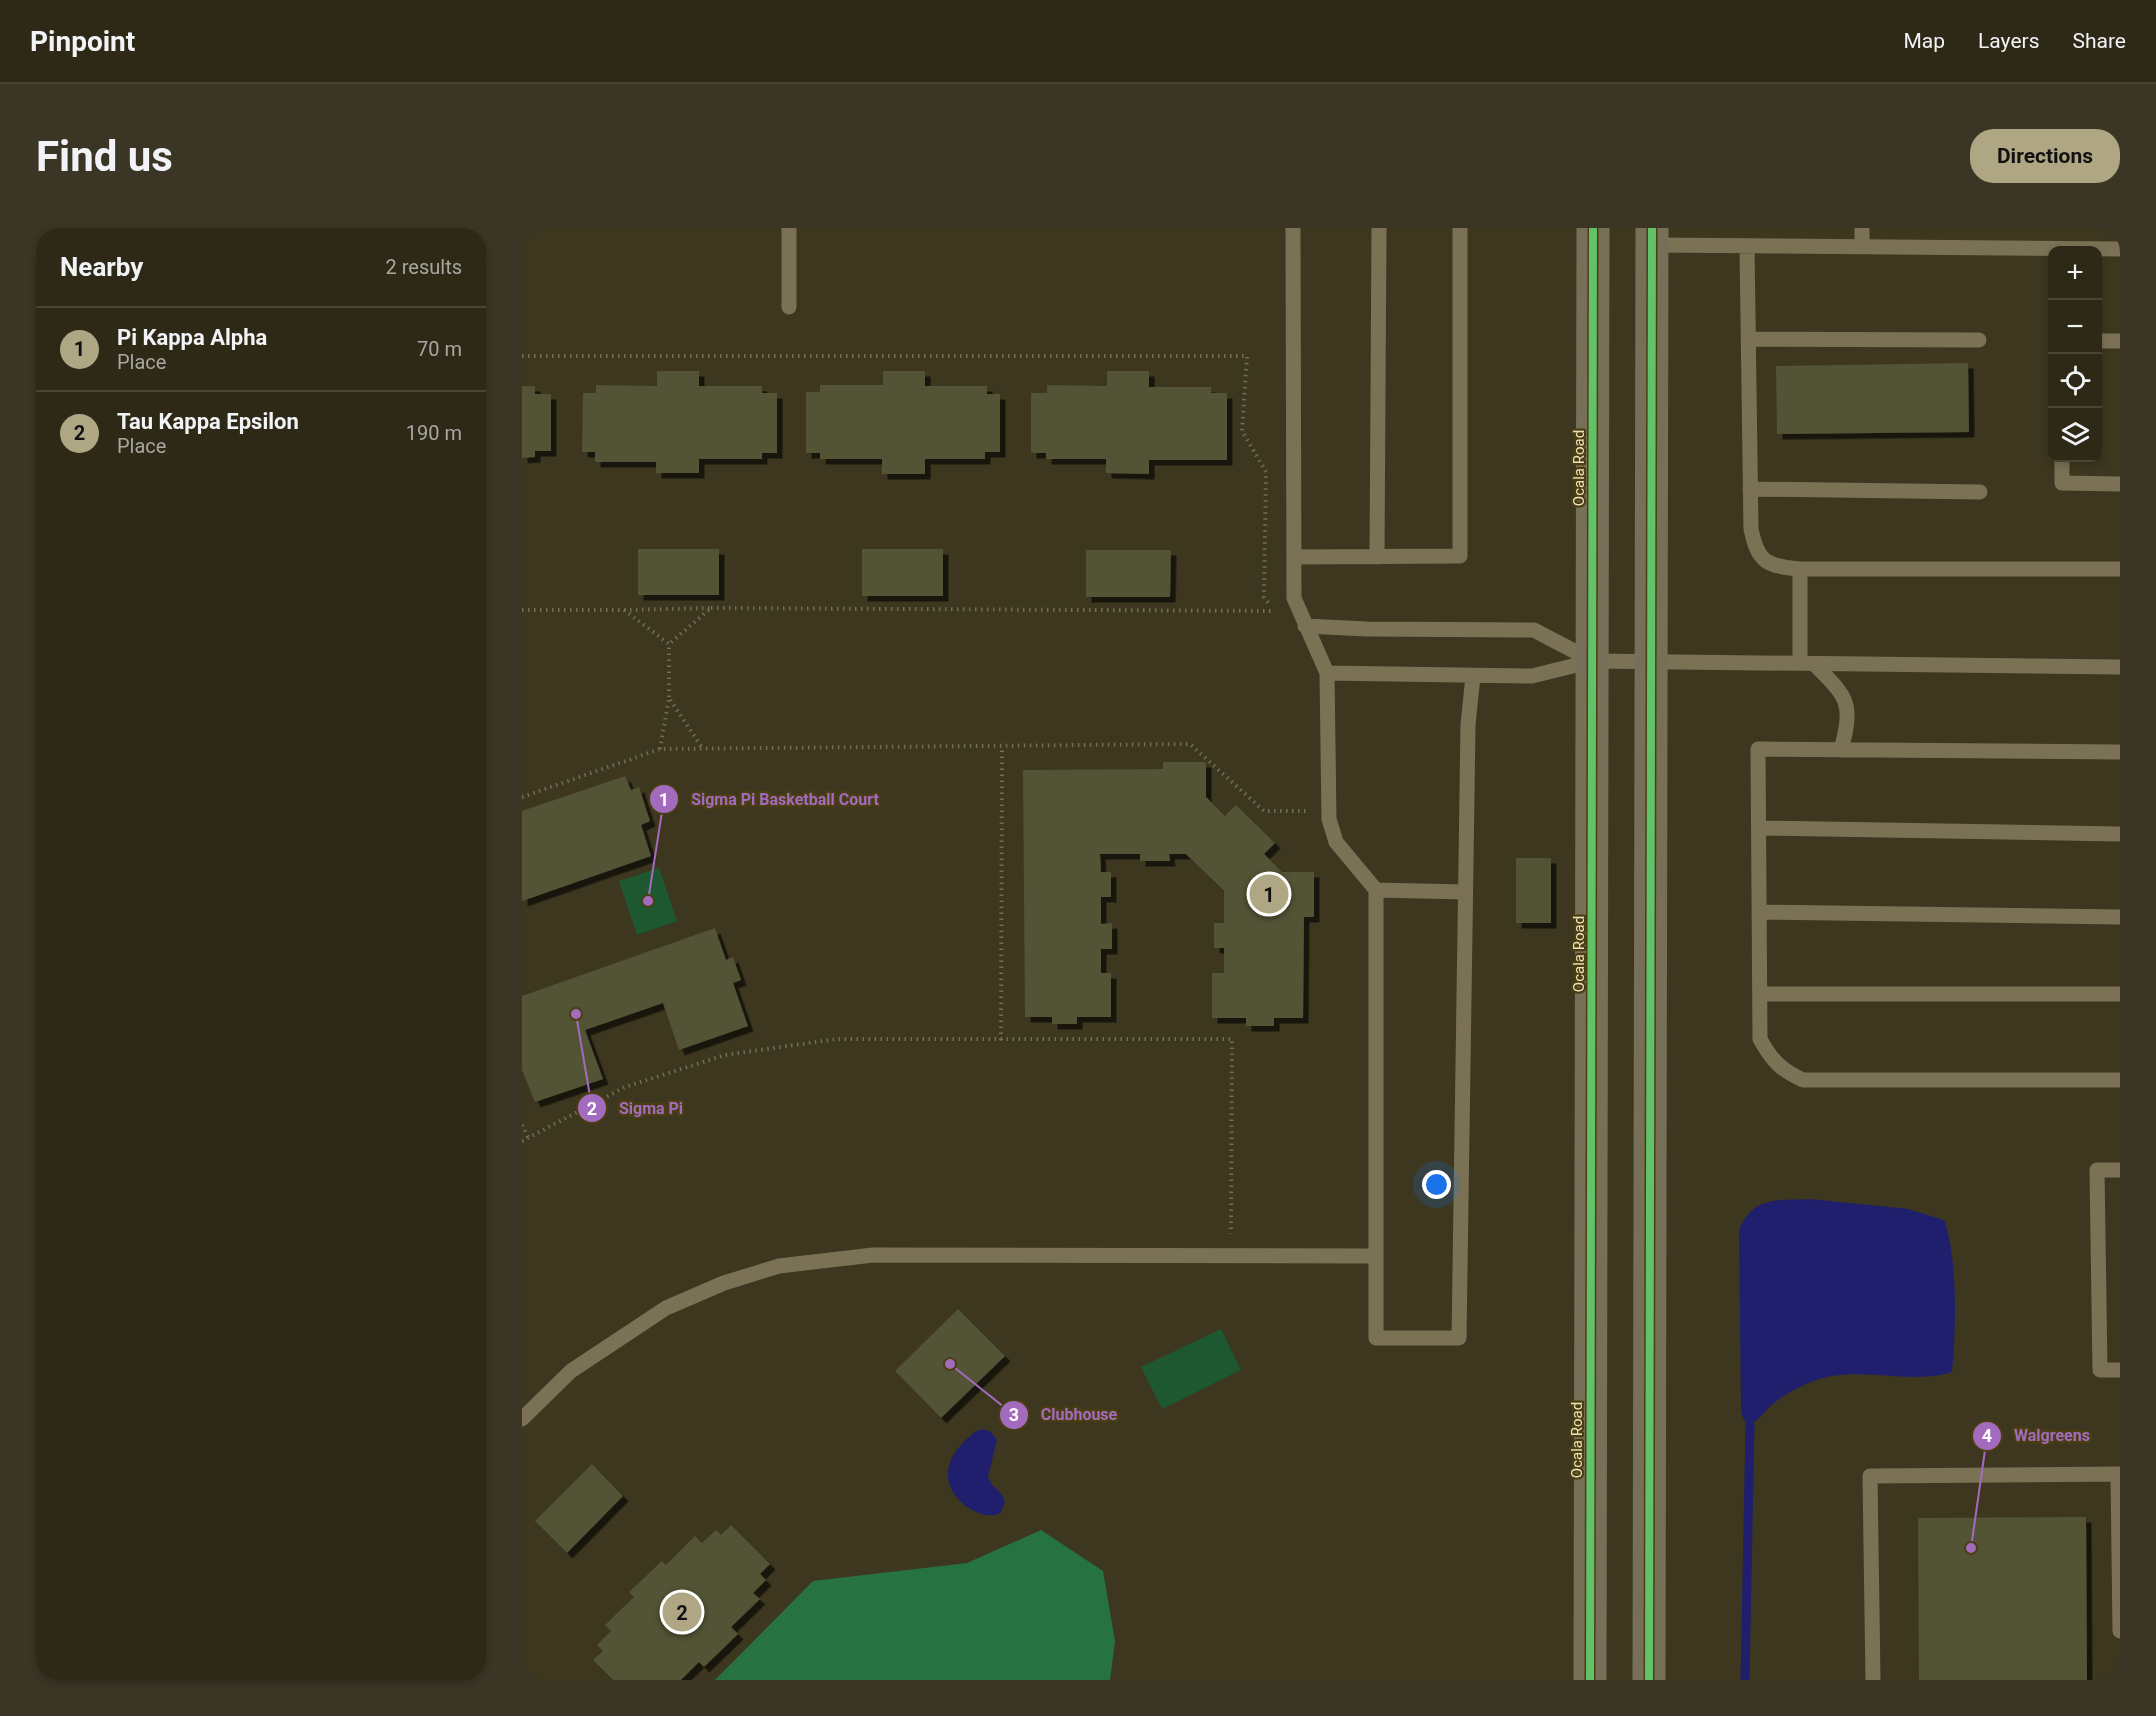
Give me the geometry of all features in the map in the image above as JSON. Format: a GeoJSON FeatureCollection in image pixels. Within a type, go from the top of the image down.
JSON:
{"type":"FeatureCollection","features":[{"type":"Feature","properties":{"kind":"main road","name":"Ocala Road"},"geometry":{"type":"LineString","coordinates":[[1590,1680],[1593,228]]}},
{"type":"Feature","properties":{"kind":"main road"},"geometry":{"type":"LineString","coordinates":[[1649,1680],[1652,237]]}},
{"type":"Feature","properties":{"kind":"lane"},"geometry":{"type":"LineString","coordinates":[[789,228],[789,307]]}},
{"type":"Feature","properties":{"kind":"lane"},"geometry":{"type":"LineString","coordinates":[[1293,228],[1294,598],[1327,674],[1329,819],[1336,842],[1376,890],[1376,1338],[1459,1338],[1468,725],[1473,676]]}},
{"type":"Feature","properties":{"kind":"lane"},"geometry":{"type":"LineString","coordinates":[[1377,557],[1379,228]]}},
{"type":"Feature","properties":{"kind":"lane"},"geometry":{"type":"LineString","coordinates":[[1294,557],[1460,556],[1460,228]]}},
{"type":"Feature","properties":{"kind":"lane"},"geometry":{"type":"LineString","coordinates":[[1862,228],[1862,247]]}},
{"type":"Feature","properties":{"kind":"lane"},"geometry":{"type":"LineString","coordinates":[[1652,237],[1747,246],[2120,249]]}},
{"type":"Feature","properties":{"kind":"lane"},"geometry":{"type":"LineString","coordinates":[[1747,246],[1750,529],[1755,551],[1762,559],[1777,567],[1800,569],[2120,569]]}},
{"type":"Feature","properties":{"kind":"lane"},"geometry":{"type":"LineString","coordinates":[[1748,339],[1979,340]]}},
{"type":"Feature","properties":{"kind":"lane"},"geometry":{"type":"LineString","coordinates":[[2102,341],[2120,341]]}},
{"type":"Feature","properties":{"kind":"lane"},"geometry":{"type":"LineString","coordinates":[[2062,462],[2062,483],[2120,484]]}},
{"type":"Feature","properties":{"kind":"lane"},"geometry":{"type":"LineString","coordinates":[[1750,489],[1980,492]]}},
{"type":"Feature","properties":{"kind":"lane"},"geometry":{"type":"LineString","coordinates":[[1800,569],[1807,663],[1837,687],[1849,711],[1841,750]]}},
{"type":"Feature","properties":{"kind":"lane"},"geometry":{"type":"LineString","coordinates":[[1305,626],[1366,629],[1534,630],[1593,661]]}},
{"type":"Feature","properties":{"kind":"lane"},"geometry":{"type":"LineString","coordinates":[[1327,674],[1532,676],[1593,661],[2120,666]]}},
{"type":"Feature","properties":{"kind":"lane"},"geometry":{"type":"LineString","coordinates":[[2120,752],[1758,749],[1760,1039],[1777,1065],[1803,1080],[2120,1080]]}},
{"type":"Feature","properties":{"kind":"lane"},"geometry":{"type":"LineString","coordinates":[[1759,828],[2120,834]]}},
{"type":"Feature","properties":{"kind":"lane"},"geometry":{"type":"LineString","coordinates":[[1376,890],[1465,892]]}},
{"type":"Feature","properties":{"kind":"lane"},"geometry":{"type":"LineString","coordinates":[[1759,912],[2120,917]]}},
{"type":"Feature","properties":{"kind":"lane"},"geometry":{"type":"LineString","coordinates":[[1760,994],[2120,994]]}},
{"type":"Feature","properties":{"kind":"lane"},"geometry":{"type":"LineString","coordinates":[[2120,1170],[2097,1170],[2100,1370],[2120,1370]]}},
{"type":"Feature","properties":{"kind":"lane"},"geometry":{"type":"LineString","coordinates":[[522,1419],[570,1371],[666,1308],[724,1283],[779,1266],[873,1255],[1376,1256]]}},
{"type":"Feature","properties":{"kind":"lane"},"geometry":{"type":"LineString","coordinates":[[1874,1680],[1870,1476],[2119,1474],[2120,1630]]}},
{"type":"Feature","properties":{"kind":"path"},"geometry":{"type":"LineString","coordinates":[[522,356],[1247,356],[1242,430],[1266,472],[1264,597],[1274,610],[522,610]]}},
{"type":"Feature","properties":{"kind":"path"},"geometry":{"type":"LineString","coordinates":[[669,644],[711,609]]}},
{"type":"Feature","properties":{"kind":"path"},"geometry":{"type":"LineString","coordinates":[[624,610],[669,644]]}},
{"type":"Feature","properties":{"kind":"path"},"geometry":{"type":"LineString","coordinates":[[660,749],[669,698],[669,644]]}},
{"type":"Feature","properties":{"kind":"path"},"geometry":{"type":"LineString","coordinates":[[669,698],[703,749]]}},
{"type":"Feature","properties":{"kind":"path"},"geometry":{"type":"LineString","coordinates":[[522,797],[660,749],[1190,744],[1264,811],[1307,811]]}},
{"type":"Feature","properties":{"kind":"path"},"geometry":{"type":"LineString","coordinates":[[1000,1040],[1002,746]]}},
{"type":"Feature","properties":{"kind":"path"},"geometry":{"type":"LineString","coordinates":[[522,1141],[625,1087],[725,1055],[837,1039],[1232,1039],[1231,1255]]}},
{"type":"Feature","properties":{"kind":"path"},"geometry":{"type":"LineString","coordinates":[[522,1125],[528,1137]]}},
{"type":"Feature","properties":{"kind":"green space"},"geometry":{"type":"Polygon","coordinates":[[[659,868],[677,921],[637,935],[619,881],[659,868]]]}},
{"type":"Feature","properties":{"kind":"green space"},"geometry":{"type":"Polygon","coordinates":[[[1221,1329],[1241,1370],[1162,1409],[1141,1367],[1221,1329]]]}},
{"type":"Feature","properties":{"kind":"green space"},"geometry":{"type":"Polygon","coordinates":[[[1041,1530],[1103,1571],[1115,1641],[1110,1680],[715,1680],[813,1581],[967,1563],[1041,1530]]]}},
{"type":"Feature","properties":{"kind":"shaded area"},"geometry":{"type":"Polygon","coordinates":[[[1810,1199],[1908,1209],[1944,1220],[1949,1235],[1954,1274],[1955,1316],[1952,1372],[1921,1377],[1856,1374],[1823,1378],[1785,1395],[1750,1424],[1743,1419],[1741,1408],[1739,1230],[1745,1219],[1759,1205],[1777,1200],[1810,1199]]]}},
{"type":"Feature","properties":{"kind":"shaded area"},"geometry":{"type":"Polygon","coordinates":[[[983,1429],[991,1432],[997,1440],[988,1476],[1005,1502],[1001,1512],[992,1515],[981,1514],[959,1500],[951,1489],[948,1475],[951,1461],[961,1445],[973,1433],[983,1429]]]}},
{"type":"Feature","properties":{"kind":"building"},"geometry":{"type":"Polygon","coordinates":[[[1968,363],[1969,432],[1777,434],[1776,366],[1968,363]]]}},
{"type":"Feature","properties":{"kind":"building"},"geometry":{"type":"Polygon","coordinates":[[[657,371],[699,371],[699,386],[762,386],[762,393],[777,393],[777,453],[762,453],[762,459],[699,459],[699,473],[656,473],[656,462],[595,462],[595,452],[582,452],[583,393],[596,393],[596,385],[657,386],[657,371]]]}},
{"type":"Feature","properties":{"kind":"building"},"geometry":{"type":"Polygon","coordinates":[[[883,371],[925,371],[925,386],[987,386],[987,394],[1000,394],[1000,452],[985,452],[985,459],[925,459],[925,474],[882,474],[882,459],[820,459],[820,453],[806,453],[806,392],[820,392],[820,385],[883,385],[883,371]]]}},
{"type":"Feature","properties":{"kind":"building"},"geometry":{"type":"Polygon","coordinates":[[[1107,371],[1149,371],[1149,387],[1211,387],[1211,393],[1227,393],[1227,460],[1149,460],[1149,474],[1106,473],[1106,459],[1046,459],[1046,453],[1031,453],[1031,393],[1047,393],[1047,385],[1107,386],[1107,371]]]}},
{"type":"Feature","properties":{"kind":"building"},"geometry":{"type":"Polygon","coordinates":[[[522,386],[535,386],[535,394],[551,394],[551,451],[535,451],[535,457],[522,458],[522,386]]]}},
{"type":"Feature","properties":{"kind":"building"},"geometry":{"type":"Polygon","coordinates":[[[638,549],[719,549],[719,595],[638,595],[638,549]]]}},
{"type":"Feature","properties":{"kind":"building"},"geometry":{"type":"Polygon","coordinates":[[[862,549],[943,549],[943,596],[862,596],[862,549]]]}},
{"type":"Feature","properties":{"kind":"building"},"geometry":{"type":"Polygon","coordinates":[[[1086,550],[1171,550],[1170,597],[1086,597],[1086,550]]]}},
{"type":"Feature","properties":{"kind":"building"},"geometry":{"type":"Polygon","coordinates":[[[1163,762],[1206,762],[1206,797],[1225,816],[1236,805],[1275,843],[1264,854],[1282,872],[1314,872],[1314,917],[1304,917],[1303,1018],[1274,1018],[1274,1026],[1246,1026],[1246,1018],[1212,1018],[1212,973],[1224,973],[1224,948],[1214,948],[1214,923],[1224,923],[1224,891],[1186,854],[1169,854],[1170,861],[1140,861],[1140,854],[1100,854],[1101,872],[1111,872],[1111,897],[1101,897],[1101,924],[1112,923],[1112,949],[1101,949],[1101,973],[1111,973],[1111,1017],[1077,1017],[1077,1024],[1052,1024],[1052,1017],[1025,1017],[1023,770],[1163,769],[1163,762]]]}},
{"type":"Feature","properties":{"kind":"building"},"geometry":{"type":"Polygon","coordinates":[[[625,776],[631,790],[639,787],[650,821],[641,825],[651,856],[522,901],[522,811],[625,776]]]}},
{"type":"Feature","properties":{"kind":"building"},"geometry":{"type":"Polygon","coordinates":[[[1516,858],[1551,858],[1551,923],[1516,923],[1516,858]]]}},
{"type":"Feature","properties":{"kind":"building"},"geometry":{"type":"Polygon","coordinates":[[[715,928],[726,960],[733,957],[741,980],[733,983],[748,1026],[679,1050],[663,1003],[585,1030],[603,1079],[535,1102],[522,1070],[522,996],[715,928]]]}},
{"type":"Feature","properties":{"kind":"building"},"geometry":{"type":"Polygon","coordinates":[[[958,1309],[1005,1356],[941,1418],[895,1371],[958,1309]]]}},
{"type":"Feature","properties":{"kind":"building"},"geometry":{"type":"Polygon","coordinates":[[[592,1464],[623,1496],[567,1553],[535,1521],[592,1464]]]}},
{"type":"Feature","properties":{"kind":"building"},"geometry":{"type":"Polygon","coordinates":[[[2086,1517],[2087,1680],[1919,1680],[1918,1518],[2086,1517]]]}},
{"type":"Feature","properties":{"kind":"building"},"geometry":{"type":"Polygon","coordinates":[[[731,1525],[770,1564],[760,1574],[766,1580],[753,1593],[760,1599],[731,1627],[738,1634],[704,1667],[699,1662],[681,1680],[613,1680],[593,1660],[603,1651],[597,1645],[611,1631],[605,1625],[634,1597],[629,1592],[662,1561],[666,1565],[695,1536],[702,1543],[716,1530],[721,1535],[731,1525]]]}},
{"type":"Feature","properties":{"kind":"waterway"},"geometry":{"type":"LineString","coordinates":[[1745,1680],[1750,1424]]}},
{"type":"Feature","properties":{"kind":"cycle path"},"geometry":{"type":"LineString","coordinates":[[1590,1680],[1593,228]]}},
{"type":"Feature","properties":{"kind":"cycle path"},"geometry":{"type":"LineString","coordinates":[[1649,1680],[1652,228]]}},
{"type":"Feature","properties":{"kind":"place","name":"Pi Kappa Alpha"},"geometry":{"type":"Point","coordinates":[1269,894]}},
{"type":"Feature","properties":{"kind":"place","name":"Sigma Pi Basketball Court"},"geometry":{"type":"Point","coordinates":[648,901]}},
{"type":"Feature","properties":{"kind":"place","name":"Sigma Pi"},"geometry":{"type":"Point","coordinates":[576,1014]}},
{"type":"Feature","properties":{"kind":"place","name":"Clubhouse"},"geometry":{"type":"Point","coordinates":[950,1364]}},
{"type":"Feature","properties":{"kind":"place","name":"Walgreens"},"geometry":{"type":"Point","coordinates":[1971,1548]}},
{"type":"Feature","properties":{"kind":"place","name":"Tau Kappa Epsilon"},"geometry":{"type":"Point","coordinates":[682,1612]}}]}
